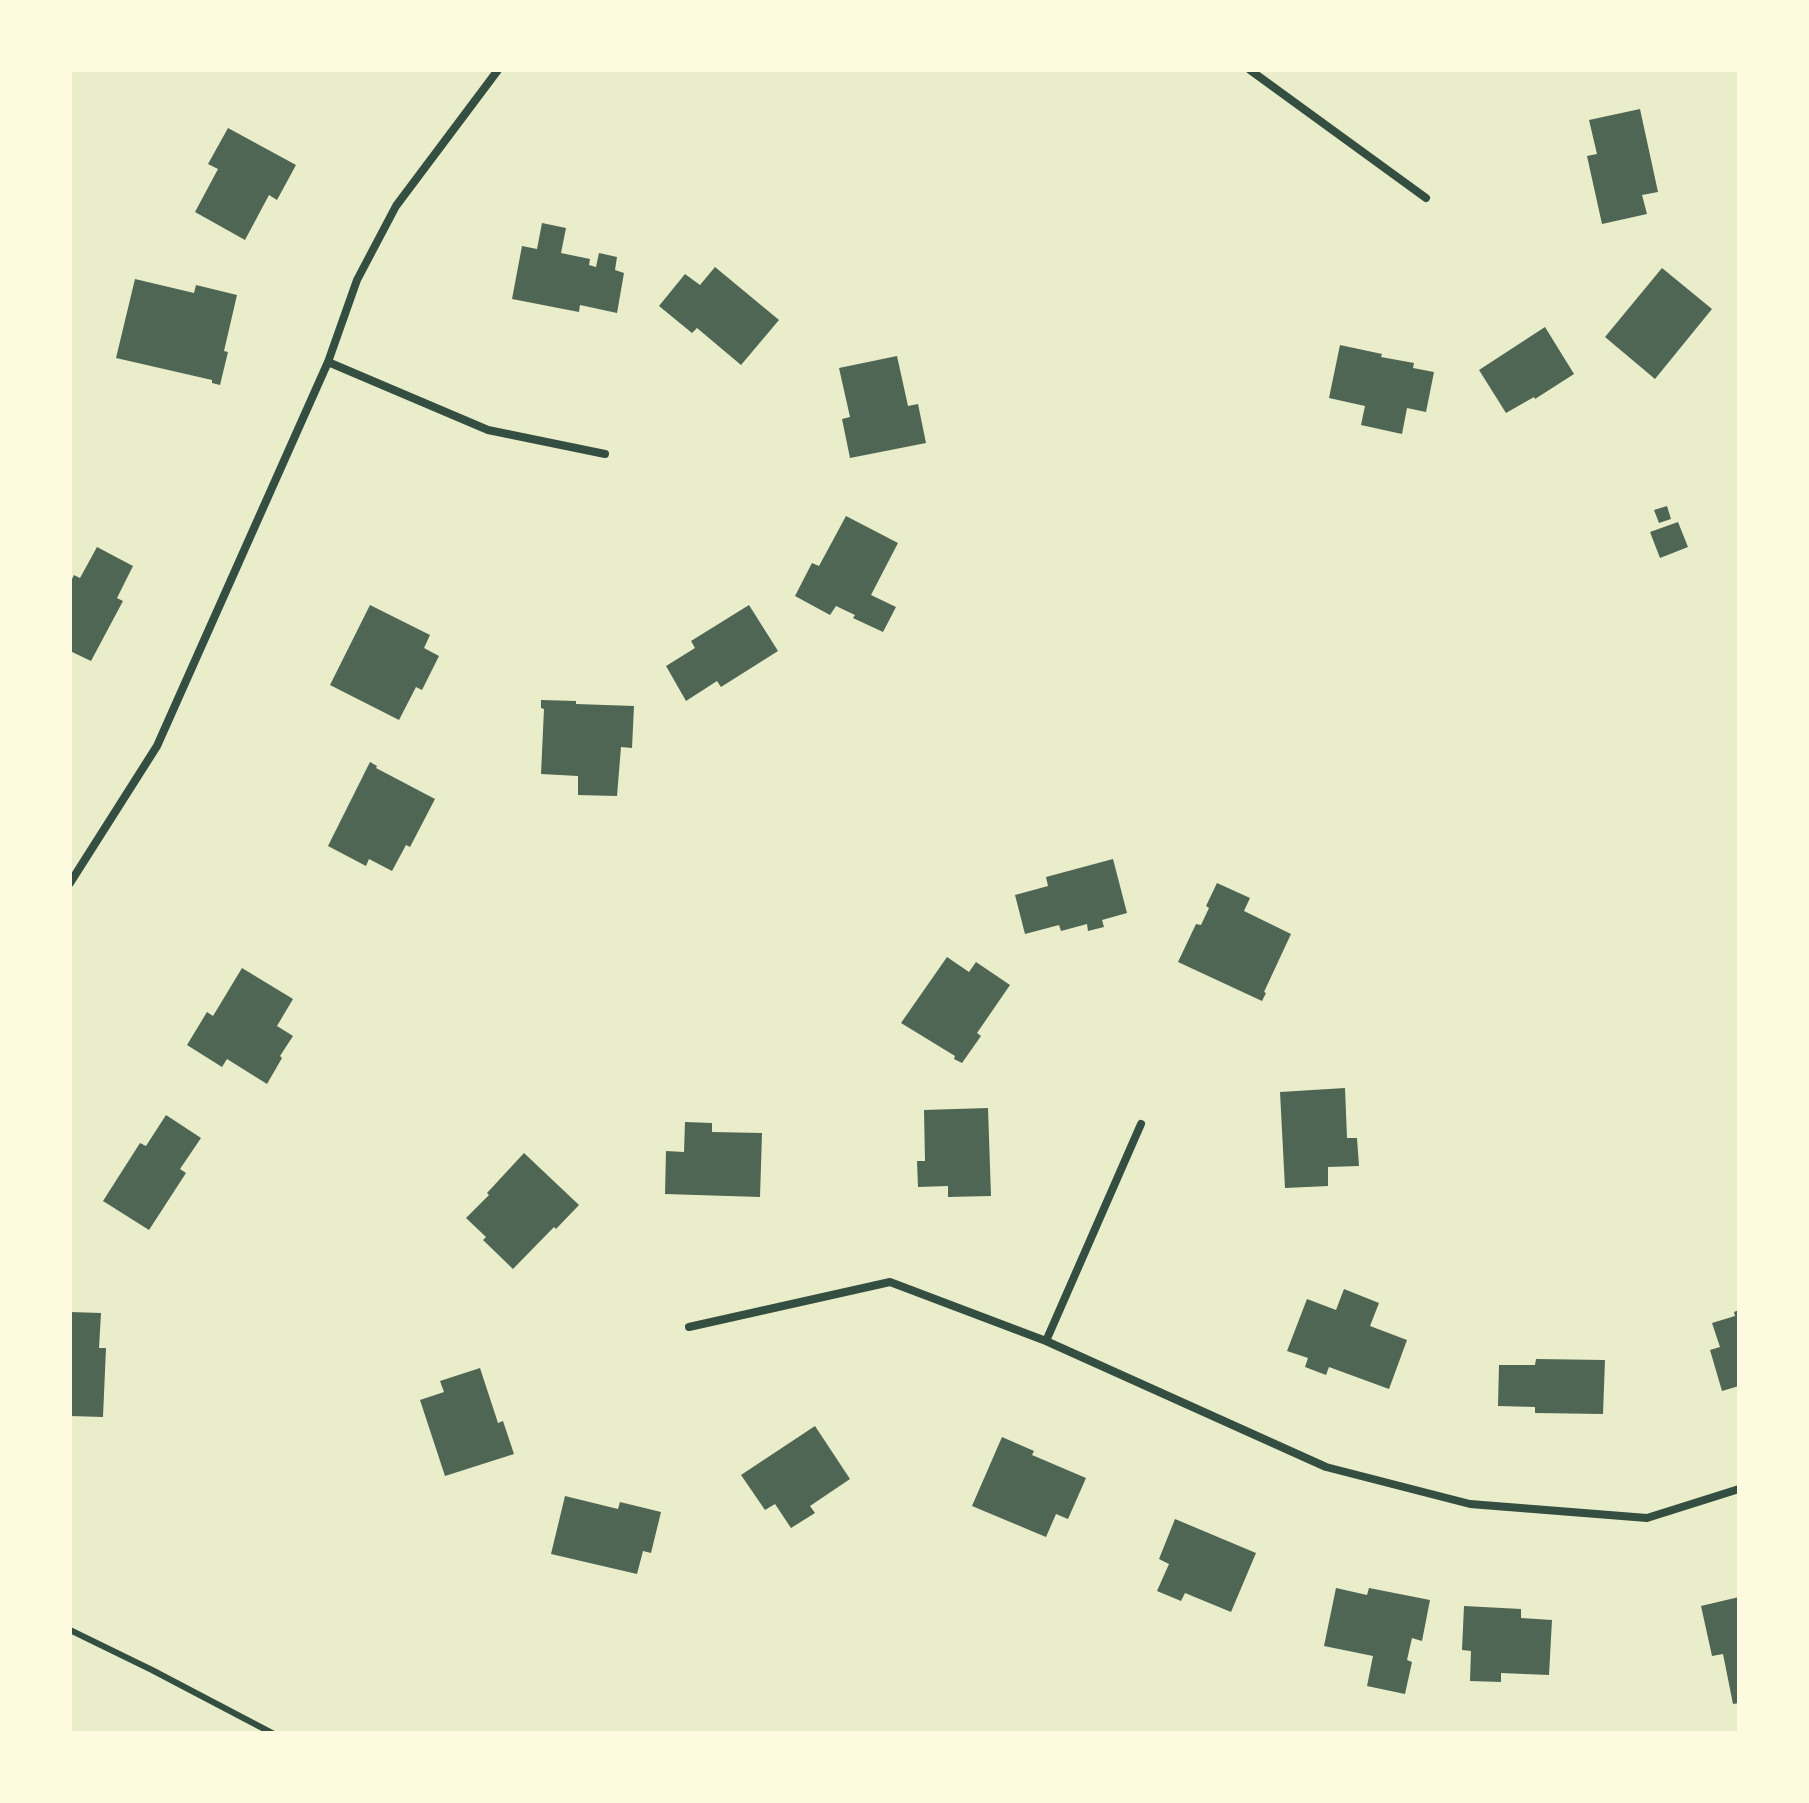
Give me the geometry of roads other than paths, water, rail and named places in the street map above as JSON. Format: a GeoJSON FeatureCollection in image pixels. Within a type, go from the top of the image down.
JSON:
{"type":"FeatureCollection","features":[{"type":"Feature","properties":{"kind":"street"},"geometry":{"type":"LineString","coordinates":[[70,883],[157,746],[328,362],[357,280],[396,206],[498,70]]}},
{"type":"Feature","properties":{"kind":"street"},"geometry":{"type":"LineString","coordinates":[[1250,70],[1426,198]]}},
{"type":"Feature","properties":{"kind":"street"},"geometry":{"type":"LineString","coordinates":[[328,362],[488,430],[605,454]]}},
{"type":"Feature","properties":{"kind":"street"},"geometry":{"type":"LineString","coordinates":[[1046,1341],[1141,1124]]}},
{"type":"Feature","properties":{"kind":"street"},"geometry":{"type":"LineString","coordinates":[[689,1327],[890,1282],[1046,1341],[1326,1467],[1470,1504],[1647,1518],[1739,1489]]}},
{"type":"Feature","properties":{"kind":"lane"},"geometry":{"type":"LineString","coordinates":[[70,1630],[272,1733]]}}]}
